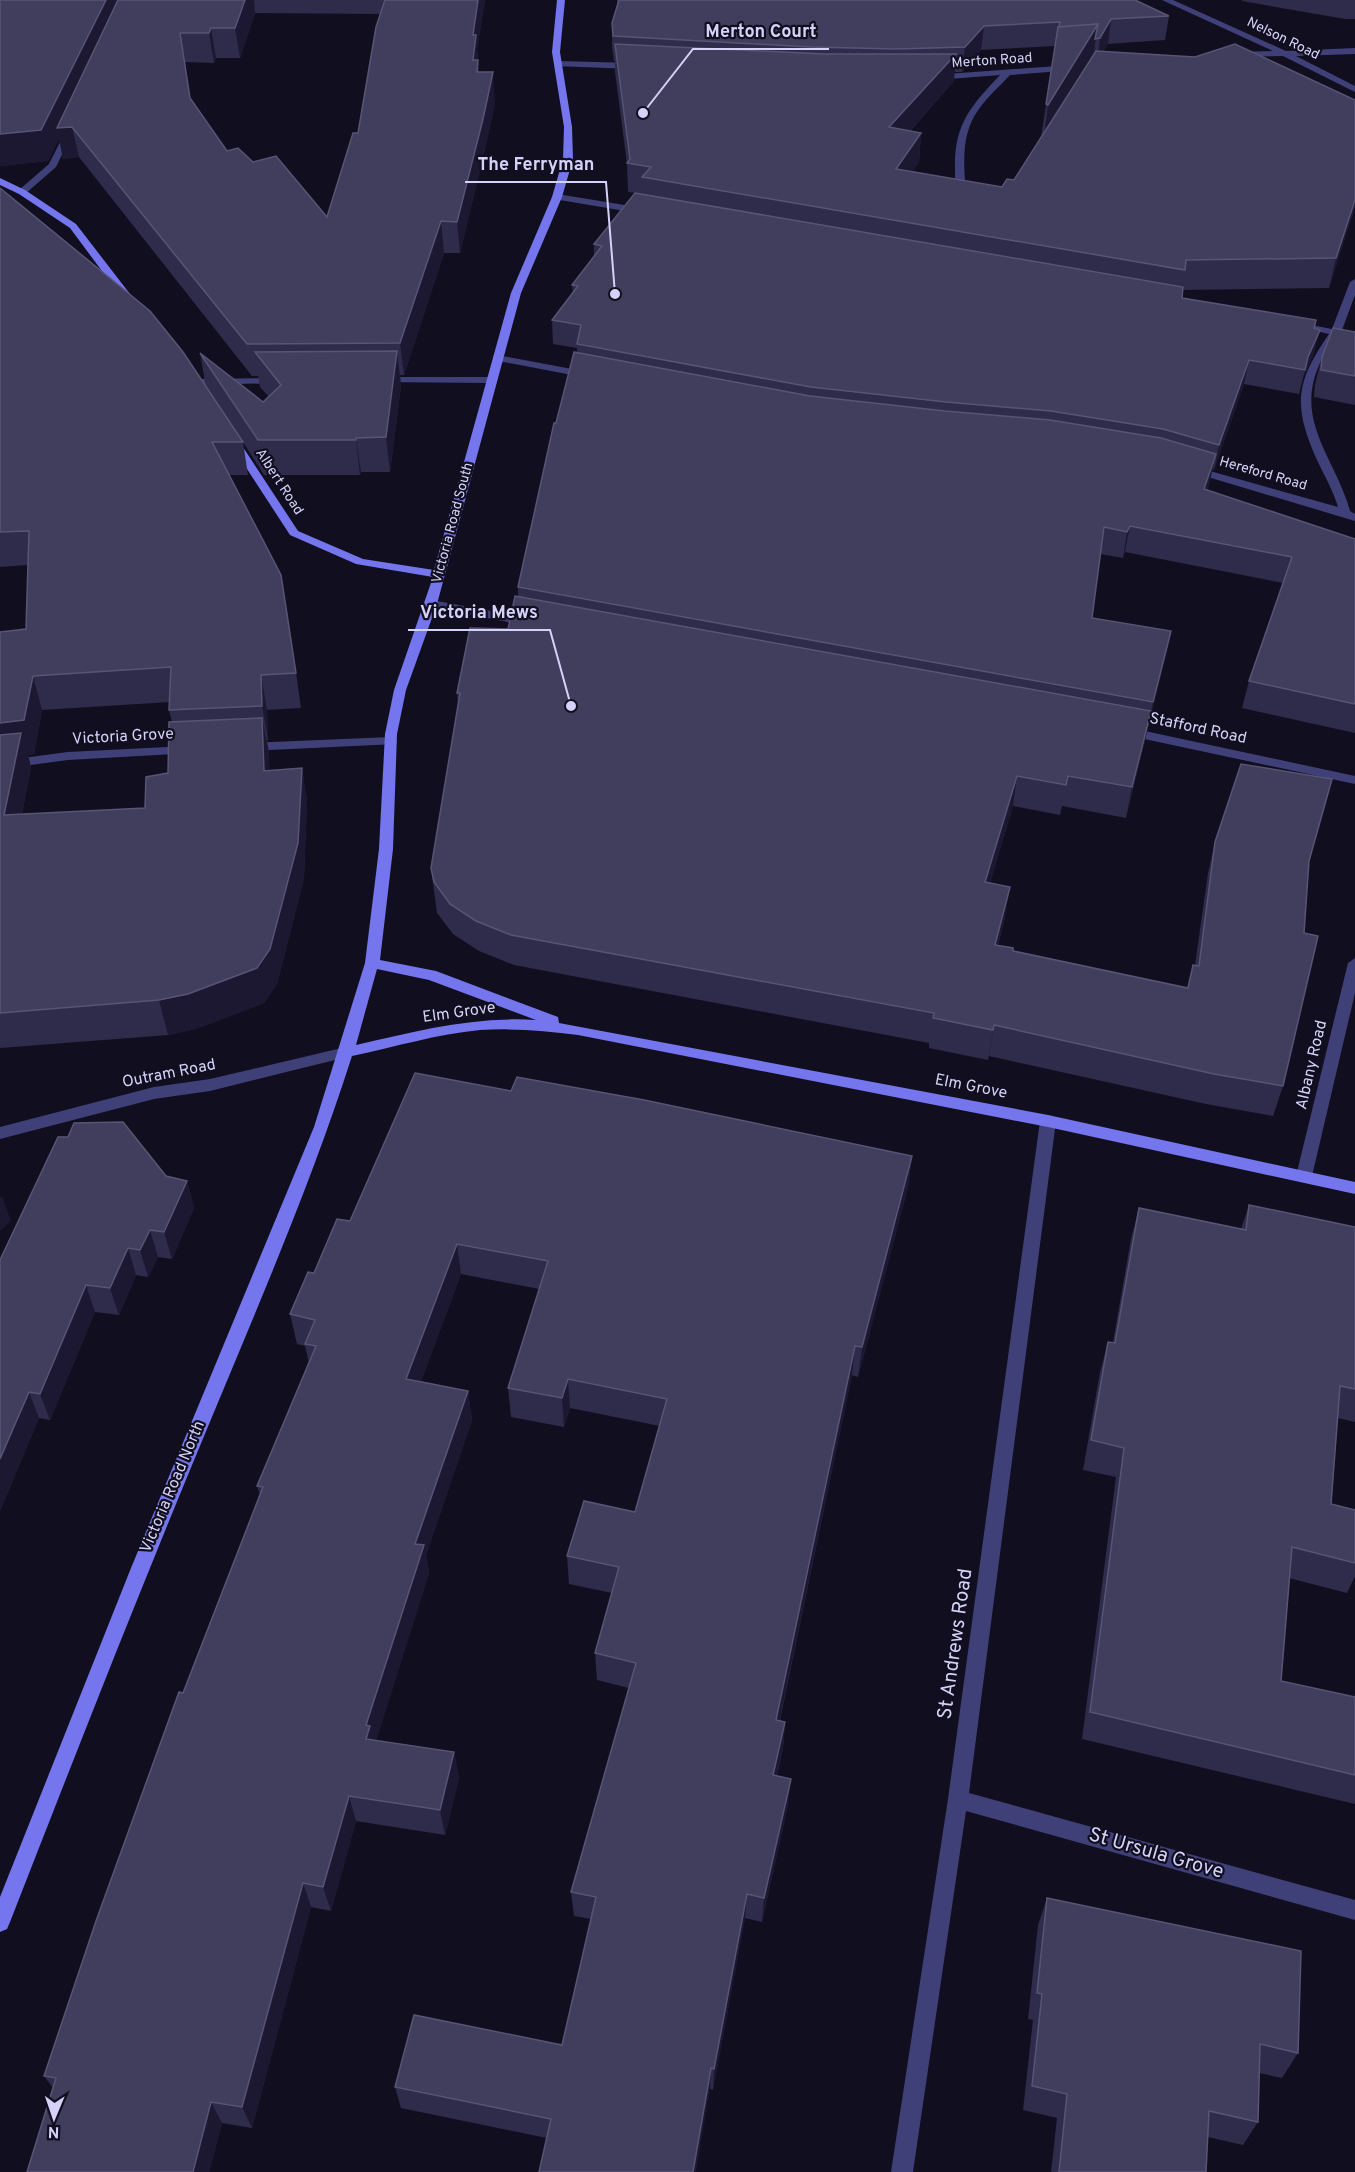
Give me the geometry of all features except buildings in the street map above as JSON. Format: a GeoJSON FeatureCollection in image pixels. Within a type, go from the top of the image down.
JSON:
{"type":"FeatureCollection","features":[{"type":"Feature","properties":{"kind":"main road","name":"Victoria Road South"},"geometry":{"type":"LineString","coordinates":[[346,1052],[372,963],[386,849],[391,741],[400,690],[431,604],[516,293],[557,197],[568,159],[569,145],[556,32],[561,0]]}},
{"type":"Feature","properties":{"kind":"main road"},"geometry":{"type":"LineString","coordinates":[[0,182],[22,192],[73,226],[132,304]]}},
{"type":"Feature","properties":{"kind":"main road","name":"Albert Road"},"geometry":{"type":"LineString","coordinates":[[226,429],[294,533],[360,562],[439,574]]}},
{"type":"Feature","properties":{"kind":"main road","name":"Elm Grove"},"geometry":{"type":"LineString","coordinates":[[372,963],[431,975],[578,1030]]}},
{"type":"Feature","properties":{"kind":"main road","name":"Elm Grove"},"geometry":{"type":"LineString","coordinates":[[346,1052],[482,1025],[530,1024],[578,1030],[1048,1121],[1355,1188]]}},
{"type":"Feature","properties":{"kind":"main road","name":"Victoria Road North"},"geometry":{"type":"LineString","coordinates":[[0,1922],[135,1579],[295,1196],[322,1127],[346,1052]]}},
{"type":"Feature","properties":{"kind":"street","name":"Nelson Road"},"geometry":{"type":"LineString","coordinates":[[1166,0],[1284,53],[1355,89]]}},
{"type":"Feature","properties":{"kind":"street"},"geometry":{"type":"LineString","coordinates":[[1230,56],[1355,51]]}},
{"type":"Feature","properties":{"kind":"street"},"geometry":{"type":"LineString","coordinates":[[558,64],[647,67]]}},
{"type":"Feature","properties":{"kind":"street","name":"Merton Road"},"geometry":{"type":"LineString","coordinates":[[928,78],[1078,68]]}},
{"type":"Feature","properties":{"kind":"street"},"geometry":{"type":"LineString","coordinates":[[961,195],[958,160],[963,134],[972,113],[1007,74]]}},
{"type":"Feature","properties":{"kind":"street"},"geometry":{"type":"LineString","coordinates":[[22,192],[53,165],[73,123]]}},
{"type":"Feature","properties":{"kind":"street"},"geometry":{"type":"LineString","coordinates":[[557,197],[651,213]]}},
{"type":"Feature","properties":{"kind":"street"},"geometry":{"type":"LineString","coordinates":[[1350,515],[1323,461],[1306,417],[1307,388],[1315,362],[1336,332],[1355,282]]}},
{"type":"Feature","properties":{"kind":"street"},"geometry":{"type":"LineString","coordinates":[[1289,324],[1355,336]]}},
{"type":"Feature","properties":{"kind":"street"},"geometry":{"type":"LineString","coordinates":[[497,358],[601,378]]}},
{"type":"Feature","properties":{"kind":"street"},"geometry":{"type":"LineString","coordinates":[[373,380],[492,380]]}},
{"type":"Feature","properties":{"kind":"street"},"geometry":{"type":"LineString","coordinates":[[194,382],[290,381]]}},
{"type":"Feature","properties":{"kind":"street","name":"Hereford Road"},"geometry":{"type":"LineString","coordinates":[[1179,465],[1350,515]]}},
{"type":"Feature","properties":{"kind":"street"},"geometry":{"type":"LineString","coordinates":[[431,604],[540,623]]}},
{"type":"Feature","properties":{"kind":"street","name":"Stafford Road"},"geometry":{"type":"LineString","coordinates":[[1108,727],[1355,780]]}},
{"type":"Feature","properties":{"kind":"street"},"geometry":{"type":"LineString","coordinates":[[236,748],[391,741]]}},
{"type":"Feature","properties":{"kind":"street","name":"Victoria Grove"},"geometry":{"type":"LineString","coordinates":[[0,765],[68,756],[200,750]]}},
{"type":"Feature","properties":{"kind":"street","name":"Albany Road"},"geometry":{"type":"LineString","coordinates":[[1304,1176],[1355,963]]}},
{"type":"Feature","properties":{"kind":"street","name":"Outram Road"},"geometry":{"type":"LineString","coordinates":[[0,1133],[154,1094],[210,1085],[346,1052]]}},
{"type":"Feature","properties":{"kind":"street","name":"St Andrews Road"},"geometry":{"type":"LineString","coordinates":[[902,2172],[958,1799],[1048,1121]]}},
{"type":"Feature","properties":{"kind":"street","name":"St Ursula Grove"},"geometry":{"type":"LineString","coordinates":[[958,1799],[1355,1910]]}},
{"type":"Feature","properties":{"kind":"place","name":"Merton Court"},"geometry":{"type":"Point","coordinates":[643,113]}},
{"type":"Feature","properties":{"kind":"place","name":"The Ferryman"},"geometry":{"type":"Point","coordinates":[615,294]}},
{"type":"Feature","properties":{"kind":"place","name":"Victoria Mews"},"geometry":{"type":"Point","coordinates":[571,706]}}]}
